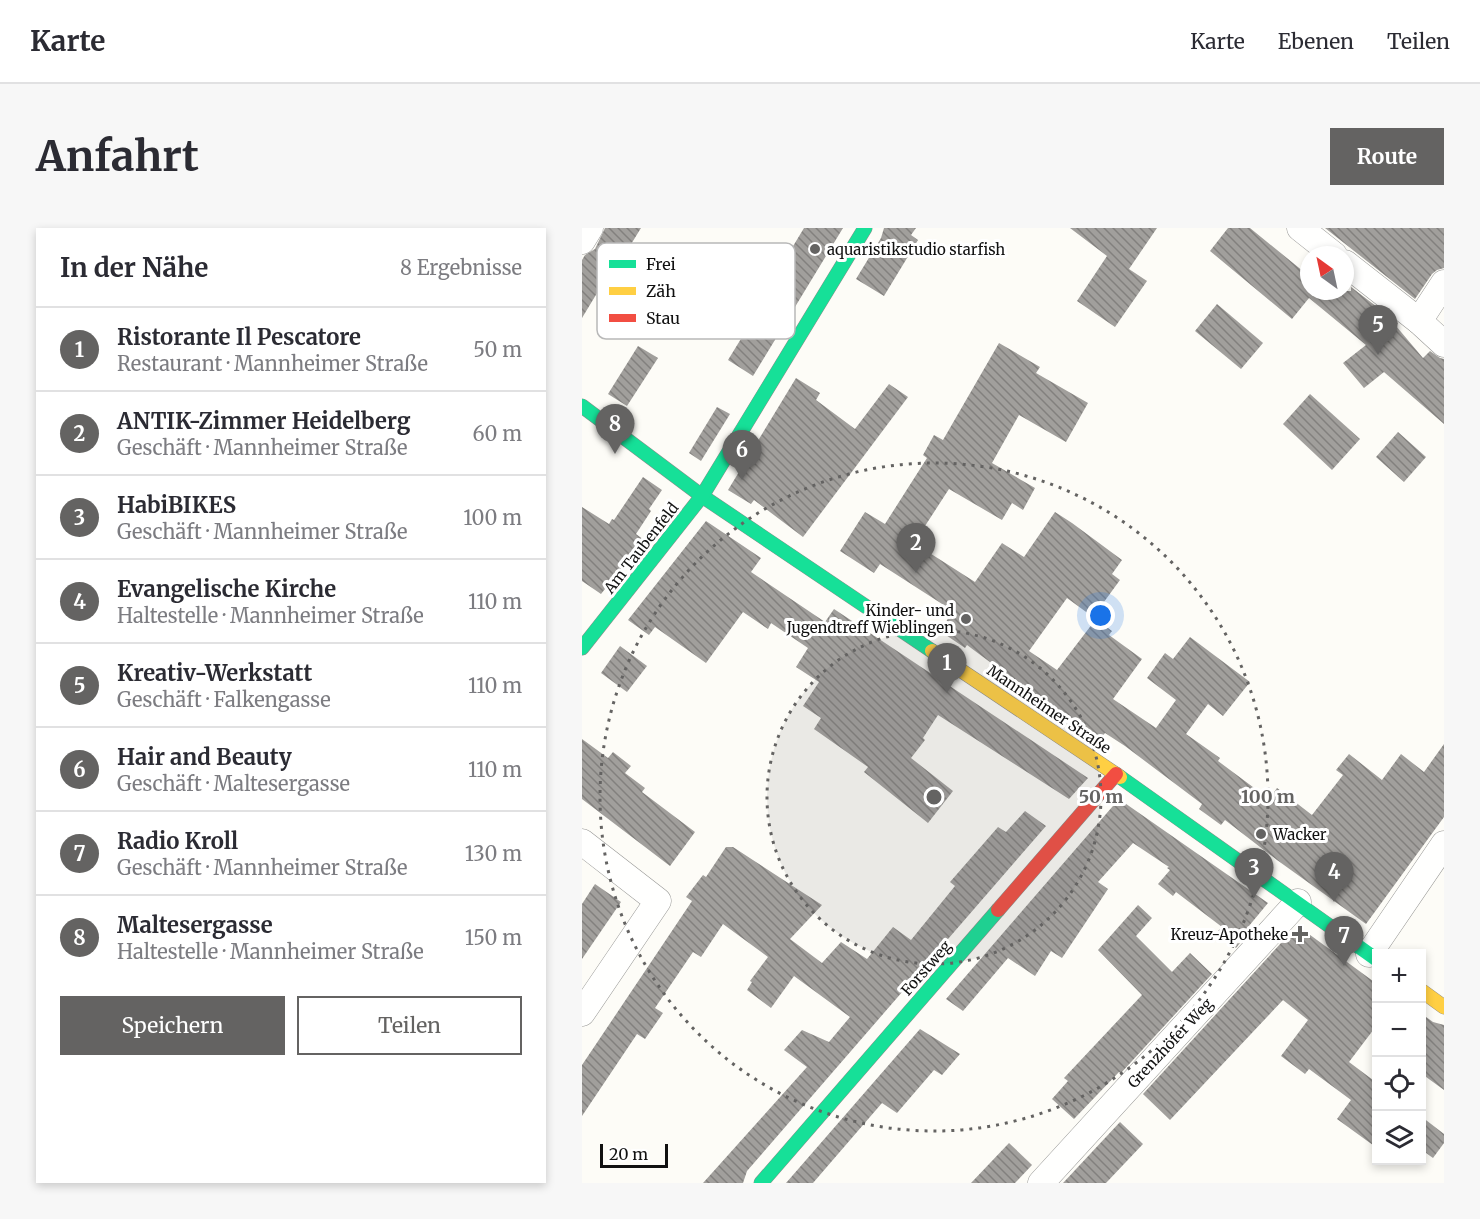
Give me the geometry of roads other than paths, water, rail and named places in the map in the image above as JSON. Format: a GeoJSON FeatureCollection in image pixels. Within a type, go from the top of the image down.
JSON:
{"type":"FeatureCollection","features":[{"type":"Feature","properties":{"kind":"street"},"geometry":{"type":"LineString","coordinates":[[582,241],[590,228]]}},
{"type":"Feature","properties":{"kind":"street","name":"Am Taubenfeld"},"geometry":{"type":"LineString","coordinates":[[582,648],[702,496],[866,228]]}},
{"type":"Feature","properties":{"kind":"street"},"geometry":{"type":"LineString","coordinates":[[1300,228],[1323,246]]}},
{"type":"Feature","properties":{"kind":"street"},"geometry":{"type":"LineString","coordinates":[[1354,270],[1419,321],[1444,344]]}},
{"type":"Feature","properties":{"kind":"street"},"geometry":{"type":"LineString","coordinates":[[1419,321],[1444,283]]}},
{"type":"Feature","properties":{"kind":"street","name":"Mannheimer Straße"},"geometry":{"type":"LineString","coordinates":[[582,406],[702,496],[1116,774],[1372,956]]}},
{"type":"Feature","properties":{"kind":"street","name":"Forstweg"},"geometry":{"type":"LineString","coordinates":[[761,1183],[1116,774]]}},
{"type":"Feature","properties":{"kind":"street"},"geometry":{"type":"LineString","coordinates":[[582,842],[658,901],[582,1013]]}},
{"type":"Feature","properties":{"kind":"street"},"geometry":{"type":"LineString","coordinates":[[1378,949],[1444,844]]}},
{"type":"Feature","properties":{"kind":"street","name":"Grenzhöfer Weg"},"geometry":{"type":"LineString","coordinates":[[1041,1183],[1298,902]]}},
{"type":"Feature","properties":{"kind":"street"},"geometry":{"type":"LineString","coordinates":[[1426,994],[1444,1007]]}},
{"type":"Feature","properties":{"kind":"place","name":"aquaristikstudio starfish"},"geometry":{"type":"Point","coordinates":[815,249]}},
{"type":"Feature","properties":{"kind":"place","name":"Kreativ-Werkstatt"},"geometry":{"type":"Point","coordinates":[1378,355]}},
{"type":"Feature","properties":{"kind":"place","name":"Maltesergasse"},"geometry":{"type":"Point","coordinates":[615,454]}},
{"type":"Feature","properties":{"kind":"place","name":"Hair and Beauty"},"geometry":{"type":"Point","coordinates":[742,480]}},
{"type":"Feature","properties":{"kind":"place","name":"ANTIK-Zimmer Heidelberg"},"geometry":{"type":"Point","coordinates":[916,573]}},
{"type":"Feature","properties":{"kind":"place","name":"Kinder- und Jugendtreff Wieblingen"},"geometry":{"type":"Point","coordinates":[966,619]}},
{"type":"Feature","properties":{"kind":"place","name":"Ristorante Il Pescatore"},"geometry":{"type":"Point","coordinates":[947,693]}},
{"type":"Feature","properties":{"kind":"place","name":"Wacker"},"geometry":{"type":"Point","coordinates":[1261,834]}},
{"type":"Feature","properties":{"kind":"place","name":"HabiBIKES"},"geometry":{"type":"Point","coordinates":[1254,898]}},
{"type":"Feature","properties":{"kind":"place","name":"Evangelische Kirche"},"geometry":{"type":"Point","coordinates":[1334,902]}},
{"type":"Feature","properties":{"kind":"place","name":"Kreuz-Apotheke"},"geometry":{"type":"Point","coordinates":[1300,934]}},
{"type":"Feature","properties":{"kind":"place","name":"Radio Kroll"},"geometry":{"type":"Point","coordinates":[1344,966]}}]}
